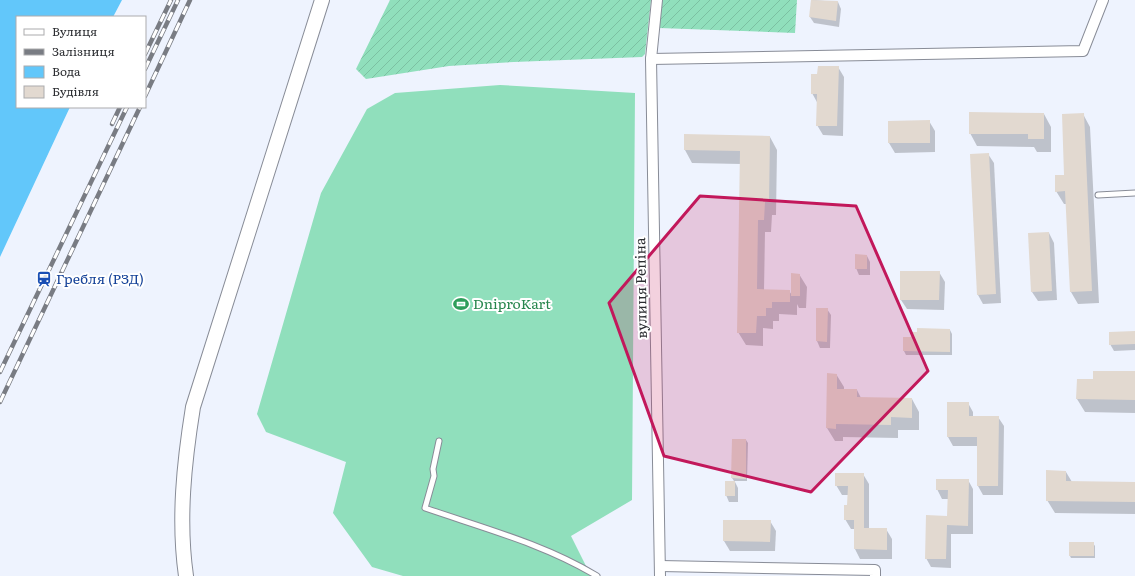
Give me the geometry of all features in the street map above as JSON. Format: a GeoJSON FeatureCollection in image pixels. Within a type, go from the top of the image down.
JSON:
{"type":"FeatureCollection","features":[{"type":"Feature","properties":{"kind":"main road"},"geometry":{"type":"LineString","coordinates":[[186,576],[182,553],[182,495],[186,452],[193,407],[322,0]]}},
{"type":"Feature","properties":{"kind":"street","name":"вулиця Репіна"},"geometry":{"type":"LineString","coordinates":[[657,0],[651,59],[660,571]]}},
{"type":"Feature","properties":{"kind":"street"},"geometry":{"type":"LineString","coordinates":[[651,59],[1083,51],[1103,0]]}},
{"type":"Feature","properties":{"kind":"street"},"geometry":{"type":"LineString","coordinates":[[660,571],[875,570],[875,576]]}},
{"type":"Feature","properties":{"kind":"lane"},"geometry":{"type":"LineString","coordinates":[[1098,195],[1135,192]]}},
{"type":"Feature","properties":{"kind":"lane"},"geometry":{"type":"LineString","coordinates":[[439,441],[433,469],[434,476],[425,508],[520,540],[585,569],[597,576]]}},
{"type":"Feature","properties":{"kind":"highlighted area"},"geometry":{"type":"Polygon","coordinates":[[[700,196],[856,206],[928,371],[811,492],[664,456],[609,303],[700,196]]]}},
{"type":"Feature","properties":{"kind":"green space"},"geometry":{"type":"Polygon","coordinates":[[[390,0],[651,0],[645,54],[642,57],[449,66],[366,79],[356,69],[390,0]]]}},
{"type":"Feature","properties":{"kind":"green space"},"geometry":{"type":"Polygon","coordinates":[[[662,0],[797,0],[795,33],[659,28],[662,0]]]}},
{"type":"Feature","properties":{"kind":"green space","name":"DniproKart"},"geometry":{"type":"Polygon","coordinates":[[[500,85],[635,93],[632,500],[571,536],[591,576],[403,576],[372,567],[333,513],[346,462],[266,432],[257,414],[321,193],[367,109],[395,93],[500,85]]]}},
{"type":"Feature","properties":{"kind":"water"},"geometry":{"type":"Polygon","coordinates":[[[0,0],[122,0],[114,16],[16,16],[16,108],[70,108],[0,257],[0,0]]]}},
{"type":"Feature","properties":{"kind":"building"},"geometry":{"type":"Polygon","coordinates":[[[811,0],[838,1],[836,21],[809,17],[811,0]]]}},
{"type":"Feature","properties":{"kind":"building"},"geometry":{"type":"Polygon","coordinates":[[[818,66],[839,66],[837,126],[816,126],[817,94],[811,94],[811,74],[817,74],[818,66]]]}},
{"type":"Feature","properties":{"kind":"building"},"geometry":{"type":"Polygon","coordinates":[[[969,112],[1044,113],[1044,139],[1028,139],[1028,134],[969,134],[969,112]]]}},
{"type":"Feature","properties":{"kind":"building"},"geometry":{"type":"Polygon","coordinates":[[[1084,113],[1092,291],[1070,292],[1065,191],[1055,192],[1055,175],[1064,175],[1062,114],[1084,113]]]}},
{"type":"Feature","properties":{"kind":"building"},"geometry":{"type":"Polygon","coordinates":[[[930,120],[930,143],[888,143],[888,121],[930,120]]]}},
{"type":"Feature","properties":{"kind":"building"},"geometry":{"type":"Polygon","coordinates":[[[684,134],[770,136],[769,202],[765,202],[764,220],[758,220],[757,289],[790,290],[790,302],[772,302],[772,308],[766,308],[766,316],[757,316],[756,333],[737,333],[740,151],[684,150],[684,134]]]}},
{"type":"Feature","properties":{"kind":"building"},"geometry":{"type":"Polygon","coordinates":[[[989,153],[996,294],[977,295],[970,154],[989,153]]]}},
{"type":"Feature","properties":{"kind":"building"},"geometry":{"type":"Polygon","coordinates":[[[1049,232],[1052,291],[1031,292],[1028,233],[1049,232]]]}},
{"type":"Feature","properties":{"kind":"building"},"geometry":{"type":"Polygon","coordinates":[[[855,254],[867,255],[867,269],[855,269],[855,254]]]}},
{"type":"Feature","properties":{"kind":"building"},"geometry":{"type":"Polygon","coordinates":[[[900,271],[940,271],[939,300],[900,300],[900,271]]]}},
{"type":"Feature","properties":{"kind":"building"},"geometry":{"type":"Polygon","coordinates":[[[791,273],[800,274],[800,296],[791,296],[791,273]]]}},
{"type":"Feature","properties":{"kind":"building"},"geometry":{"type":"Polygon","coordinates":[[[816,308],[828,308],[827,342],[816,341],[816,308]]]}},
{"type":"Feature","properties":{"kind":"building"},"geometry":{"type":"Polygon","coordinates":[[[917,328],[950,329],[950,352],[903,351],[903,337],[911,337],[911,332],[917,332],[917,328]]]}},
{"type":"Feature","properties":{"kind":"building"},"geometry":{"type":"Polygon","coordinates":[[[1135,331],[1135,344],[1109,345],[1109,332],[1135,331]]]}},
{"type":"Feature","properties":{"kind":"building"},"geometry":{"type":"Polygon","coordinates":[[[1093,371],[1135,371],[1135,400],[1076,399],[1077,379],[1093,379],[1093,371]]]}},
{"type":"Feature","properties":{"kind":"building"},"geometry":{"type":"Polygon","coordinates":[[[827,373],[837,374],[837,389],[857,389],[857,397],[912,398],[912,418],[891,417],[891,425],[836,424],[836,429],[826,428],[827,373]]]}},
{"type":"Feature","properties":{"kind":"building"},"geometry":{"type":"Polygon","coordinates":[[[947,402],[969,402],[969,416],[999,416],[998,486],[977,486],[977,437],[947,437],[947,402]]]}},
{"type":"Feature","properties":{"kind":"building"},"geometry":{"type":"Polygon","coordinates":[[[732,439],[746,439],[746,479],[731,478],[732,439]]]}},
{"type":"Feature","properties":{"kind":"building"},"geometry":{"type":"Polygon","coordinates":[[[1046,470],[1066,471],[1066,481],[1135,482],[1135,502],[1046,501],[1046,470]]]}},
{"type":"Feature","properties":{"kind":"building"},"geometry":{"type":"Polygon","coordinates":[[[835,473],[864,473],[864,528],[887,528],[887,550],[854,549],[854,520],[844,520],[844,505],[847,505],[848,486],[835,486],[835,473]]]}},
{"type":"Feature","properties":{"kind":"building"},"geometry":{"type":"Polygon","coordinates":[[[936,479],[969,479],[968,526],[947,525],[946,559],[925,559],[926,515],[947,516],[948,490],[936,490],[936,479]]]}},
{"type":"Feature","properties":{"kind":"building"},"geometry":{"type":"Polygon","coordinates":[[[725,481],[735,481],[735,496],[725,496],[725,481]]]}},
{"type":"Feature","properties":{"kind":"building"},"geometry":{"type":"Polygon","coordinates":[[[723,520],[771,520],[770,542],[723,541],[723,520]]]}},
{"type":"Feature","properties":{"kind":"building"},"geometry":{"type":"Polygon","coordinates":[[[1069,542],[1094,542],[1094,556],[1069,556],[1069,542]]]}},
{"type":"Feature","properties":{"kind":"railway"},"geometry":{"type":"LineString","coordinates":[[146,52],[171,0]]}},
{"type":"Feature","properties":{"kind":"railway"},"geometry":{"type":"LineString","coordinates":[[146,67],[178,0]]}},
{"type":"Feature","properties":{"kind":"railway"},"geometry":{"type":"LineString","coordinates":[[146,94],[190,0]]}},
{"type":"Feature","properties":{"kind":"railway"},"geometry":{"type":"LineString","coordinates":[[112,124],[120,108]]}},
{"type":"Feature","properties":{"kind":"railway"},"geometry":{"type":"LineString","coordinates":[[0,372],[127,108]]}},
{"type":"Feature","properties":{"kind":"railway"},"geometry":{"type":"LineString","coordinates":[[0,402],[140,108]]}},
{"type":"Feature","properties":{"kind":"place","name":"Гребля (РЗД)"},"geometry":{"type":"Point","coordinates":[44,279]}},
{"type":"Feature","properties":{"kind":"place","name":"DniproKart"},"geometry":{"type":"Point","coordinates":[461,304]}}]}
